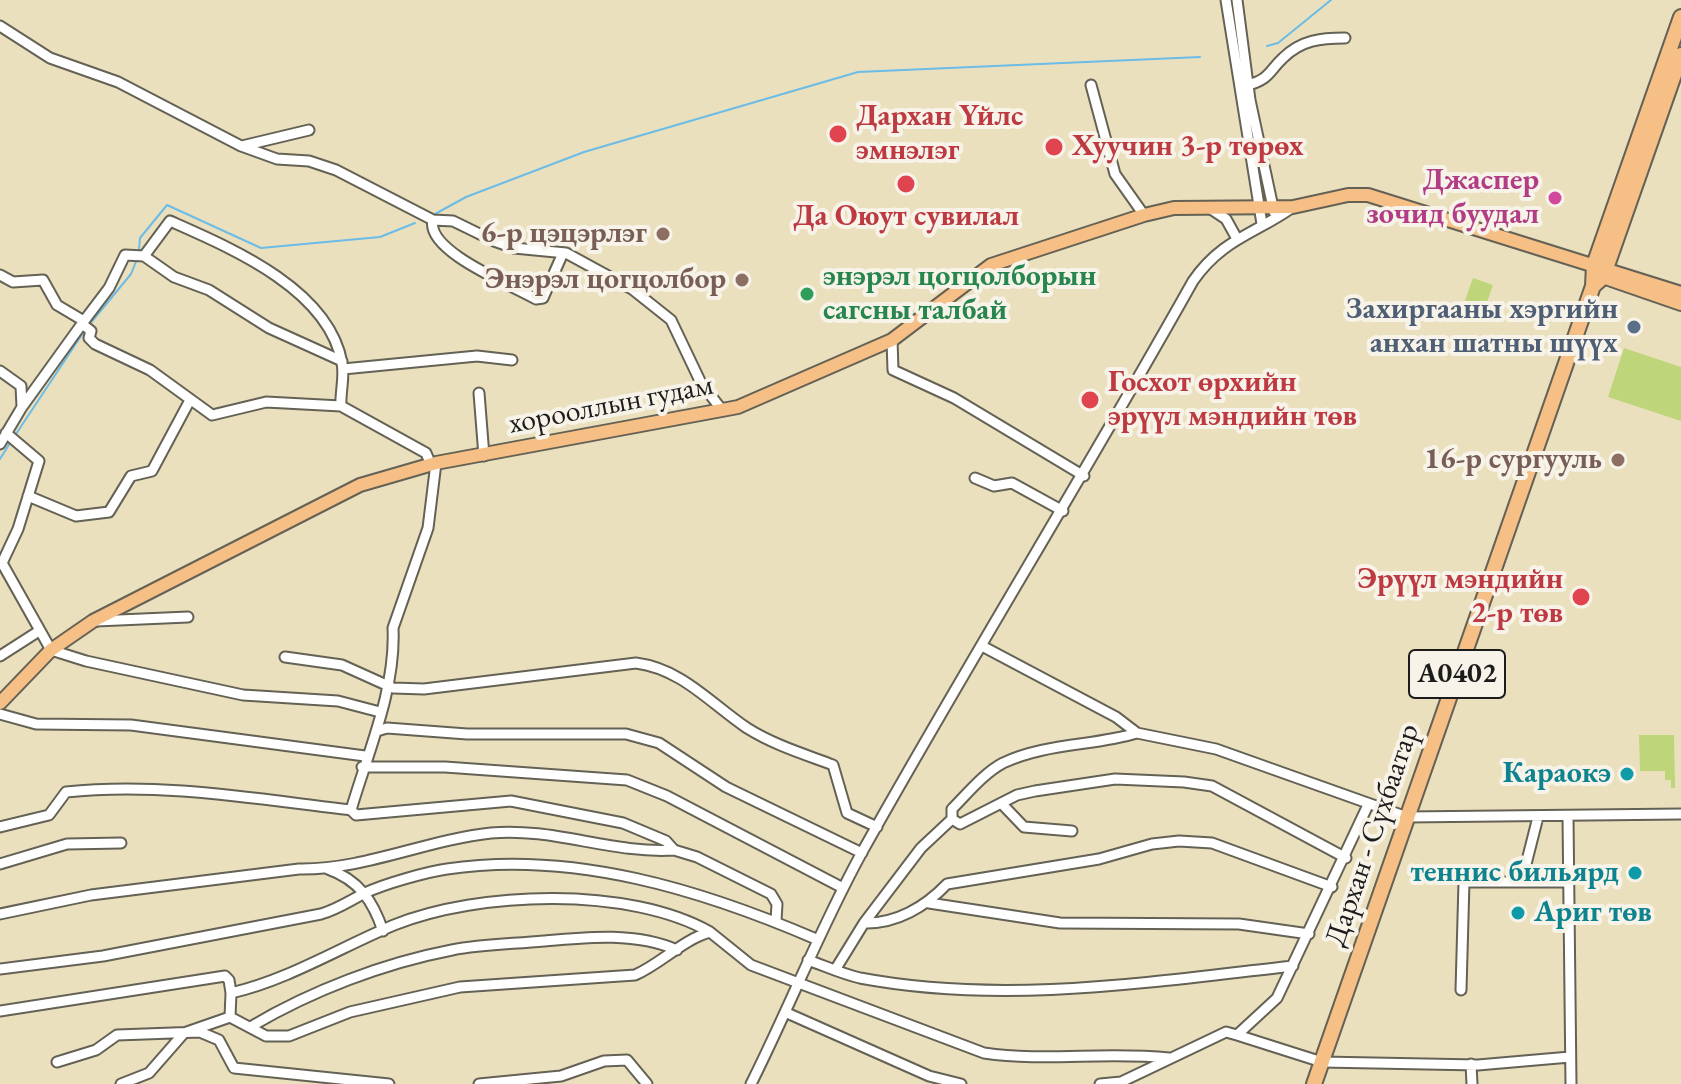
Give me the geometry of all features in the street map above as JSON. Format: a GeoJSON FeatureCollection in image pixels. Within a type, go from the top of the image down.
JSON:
{"type":"FeatureCollection","features":[{"type":"Feature","properties":{"kind":"highway"},"geometry":{"type":"LineString","coordinates":[[1594,272],[1681,17]]}},
{"type":"Feature","properties":{"kind":"highway"},"geometry":{"type":"LineString","coordinates":[[1594,272],[1681,55]]}},
{"type":"Feature","properties":{"kind":"highway","name":"Дархан - Сүхбаатар"},"geometry":{"type":"LineString","coordinates":[[1314,1084],[1594,272]]}},
{"type":"Feature","properties":{"kind":"main road","name":"хорооллын гудам"},"geometry":{"type":"LineString","coordinates":[[0,703],[51,650],[93,621],[360,485],[434,464],[722,410],[759,399],[892,340],[991,265],[1144,215],[1174,208],[1293,207],[1348,195],[1368,195],[1594,272]]}},
{"type":"Feature","properties":{"kind":"main road"},"geometry":{"type":"LineString","coordinates":[[1594,272],[1681,293]]}},
{"type":"Feature","properties":{"kind":"main road"},"geometry":{"type":"LineString","coordinates":[[1594,272],[1681,304]]}},
{"type":"Feature","properties":{"kind":"street"},"geometry":{"type":"LineString","coordinates":[[1226,0],[1262,224]]}},
{"type":"Feature","properties":{"kind":"street"},"geometry":{"type":"LineString","coordinates":[[1237,0],[1248,85],[1276,219]]}},
{"type":"Feature","properties":{"kind":"street"},"geometry":{"type":"LineString","coordinates":[[0,26],[50,58],[118,82],[241,146],[277,159],[309,161],[336,170],[433,220],[453,221],[514,248],[563,253],[632,289],[671,320],[701,383],[722,410]]}},
{"type":"Feature","properties":{"kind":"street"},"geometry":{"type":"LineString","coordinates":[[1248,85],[1272,74],[1286,55],[1310,40],[1345,38]]}},
{"type":"Feature","properties":{"kind":"street"},"geometry":{"type":"LineString","coordinates":[[1091,85],[1115,174],[1144,215]]}},
{"type":"Feature","properties":{"kind":"street"},"geometry":{"type":"LineString","coordinates":[[241,146],[309,130]]}},
{"type":"Feature","properties":{"kind":"street"},"geometry":{"type":"LineString","coordinates":[[1208,207],[1226,219],[1236,237]]}},
{"type":"Feature","properties":{"kind":"street"},"geometry":{"type":"LineString","coordinates":[[751,1084],[787,1013],[816,939],[862,853],[1084,476],[1193,281],[1213,256],[1236,237],[1276,219],[1293,207]]}},
{"type":"Feature","properties":{"kind":"street"},"geometry":{"type":"LineString","coordinates":[[433,220],[430,229],[435,239],[455,256],[536,299],[543,298],[548,292],[563,253]]}},
{"type":"Feature","properties":{"kind":"street"},"geometry":{"type":"LineString","coordinates":[[144,256],[170,221],[250,257],[325,318],[342,365],[341,406]]}},
{"type":"Feature","properties":{"kind":"street"},"geometry":{"type":"LineString","coordinates":[[0,444],[22,407],[109,288],[125,255],[144,256],[174,277],[209,290],[269,328],[342,365],[477,356],[512,360]]}},
{"type":"Feature","properties":{"kind":"street"},"geometry":{"type":"LineString","coordinates":[[0,275],[13,282],[43,280],[57,305],[91,331],[89,338],[95,344],[150,370],[212,415],[266,402],[341,406],[426,453],[434,464],[435,496],[428,528],[393,628],[394,645],[377,731],[365,756],[351,810]]}},
{"type":"Feature","properties":{"kind":"street"},"geometry":{"type":"LineString","coordinates":[[892,340],[893,370],[954,398],[1084,476]]}},
{"type":"Feature","properties":{"kind":"street"},"geometry":{"type":"LineString","coordinates":[[0,371],[21,386],[22,407]]}},
{"type":"Feature","properties":{"kind":"street"},"geometry":{"type":"LineString","coordinates":[[479,393],[484,456]]}},
{"type":"Feature","properties":{"kind":"street"},"geometry":{"type":"LineString","coordinates":[[28,496],[76,516],[109,512],[131,476],[152,471],[190,400]]}},
{"type":"Feature","properties":{"kind":"street"},"geometry":{"type":"LineString","coordinates":[[6,433],[39,461],[2,563],[51,650],[86,661],[243,695],[338,701],[380,712]]}},
{"type":"Feature","properties":{"kind":"street"},"geometry":{"type":"LineString","coordinates":[[975,478],[994,486],[1012,483],[1063,511]]}},
{"type":"Feature","properties":{"kind":"street"},"geometry":{"type":"LineString","coordinates":[[93,621],[188,617]]}},
{"type":"Feature","properties":{"kind":"street"},"geometry":{"type":"LineString","coordinates":[[0,656],[39,631]]}},
{"type":"Feature","properties":{"kind":"street"},"geometry":{"type":"LineString","coordinates":[[982,646],[1116,717],[1137,733],[1216,749],[1407,817],[1681,814]]}},
{"type":"Feature","properties":{"kind":"street"},"geometry":{"type":"LineString","coordinates":[[285,657],[342,665],[387,685],[424,689],[636,663],[653,665],[685,680],[770,740],[833,765],[847,813],[877,827]]}},
{"type":"Feature","properties":{"kind":"street"},"geometry":{"type":"LineString","coordinates":[[0,714],[36,724],[131,725],[365,756]]}},
{"type":"Feature","properties":{"kind":"street"},"geometry":{"type":"LineString","coordinates":[[377,731],[387,728],[467,734],[626,734],[647,739],[726,787],[862,853]]}},
{"type":"Feature","properties":{"kind":"street"},"geometry":{"type":"LineString","coordinates":[[835,970],[864,923],[921,848],[952,819],[952,809],[1001,764],[1031,754],[1102,744],[1137,733]]}},
{"type":"Feature","properties":{"kind":"street"},"geometry":{"type":"LineString","coordinates":[[362,767],[445,767],[627,780],[667,796],[843,888]]}},
{"type":"Feature","properties":{"kind":"street"},"geometry":{"type":"LineString","coordinates":[[952,819],[960,824],[1026,793],[1115,779],[1212,786],[1346,858]]}},
{"type":"Feature","properties":{"kind":"street"},"geometry":{"type":"LineString","coordinates":[[0,827],[49,815],[66,792],[144,787],[351,810],[356,815],[498,801],[540,804],[637,828],[666,841],[674,850]]}},
{"type":"Feature","properties":{"kind":"street"},"geometry":{"type":"LineString","coordinates":[[1001,803],[1024,827],[1072,831]]}},
{"type":"Feature","properties":{"kind":"street"},"geometry":{"type":"LineString","coordinates":[[1237,1035],[1277,998],[1346,858],[1368,805]]}},
{"type":"Feature","properties":{"kind":"street"},"geometry":{"type":"LineString","coordinates":[[1522,880],[1538,817]]}},
{"type":"Feature","properties":{"kind":"street"},"geometry":{"type":"LineString","coordinates":[[1568,817],[1571,1084]]}},
{"type":"Feature","properties":{"kind":"street"},"geometry":{"type":"LineString","coordinates":[[0,914],[91,895],[299,869],[328,869],[492,833],[523,832],[624,850],[674,850],[697,857],[771,894],[777,904],[776,921]]}},
{"type":"Feature","properties":{"kind":"street"},"geometry":{"type":"LineString","coordinates":[[864,923],[883,924],[929,903],[947,884],[1099,859],[1152,844],[1179,841],[1212,843],[1332,887]]}},
{"type":"Feature","properties":{"kind":"street"},"geometry":{"type":"LineString","coordinates":[[0,864],[67,844],[121,843]]}},
{"type":"Feature","properties":{"kind":"street"},"geometry":{"type":"LineString","coordinates":[[0,969],[103,956],[321,914],[344,907],[365,893],[444,869],[499,865],[578,867],[683,891],[776,921],[816,939]]}},
{"type":"Feature","properties":{"kind":"street"},"geometry":{"type":"LineString","coordinates":[[328,869],[365,893],[374,904],[383,931]]}},
{"type":"Feature","properties":{"kind":"street"},"geometry":{"type":"LineString","coordinates":[[1461,990],[1464,882],[1569,882]]}},
{"type":"Feature","properties":{"kind":"street"},"geometry":{"type":"LineString","coordinates":[[231,993],[433,912],[551,899],[616,903],[671,915],[710,932],[751,965],[799,986],[984,1053],[1020,1057],[1131,1054],[1169,1058]]}},
{"type":"Feature","properties":{"kind":"street"},"geometry":{"type":"LineString","coordinates":[[929,903],[1060,923],[1239,924],[1309,934]]}},
{"type":"Feature","properties":{"kind":"street"},"geometry":{"type":"LineString","coordinates":[[145,1084],[149,1073],[184,1033],[230,1017],[266,1036],[289,1036],[350,1012],[460,987],[635,975],[694,936],[710,932]]}},
{"type":"Feature","properties":{"kind":"street"},"geometry":{"type":"LineString","coordinates":[[252,1026],[280,1009],[342,984],[452,950],[592,936],[659,942],[677,950]]}},
{"type":"Feature","properties":{"kind":"street"},"geometry":{"type":"LineString","coordinates":[[808,960],[857,977],[949,989],[1043,991],[1293,966]]}},
{"type":"Feature","properties":{"kind":"street"},"geometry":{"type":"LineString","coordinates":[[0,1011],[225,976],[229,980],[231,993],[230,1017]]}},
{"type":"Feature","properties":{"kind":"street"},"geometry":{"type":"LineString","coordinates":[[787,1013],[929,1076],[961,1084]]}},
{"type":"Feature","properties":{"kind":"street"},"geometry":{"type":"LineString","coordinates":[[57,1062],[96,1050],[117,1035],[200,1032],[219,1040],[234,1068],[389,1084]]}},
{"type":"Feature","properties":{"kind":"street"},"geometry":{"type":"LineString","coordinates":[[1100,1084],[1121,1082],[1226,1032],[1322,1062],[1471,1064],[1570,1057]]}},
{"type":"Feature","properties":{"kind":"street"},"geometry":{"type":"LineString","coordinates":[[479,1084],[561,1080],[604,1061],[627,1060],[647,1084]]}},
{"type":"Feature","properties":{"kind":"street"},"geometry":{"type":"LineString","coordinates":[[1471,1064],[1472,1084]]}},
{"type":"Feature","properties":{"kind":"street"},"geometry":{"type":"LineString","coordinates":[[121,1084],[149,1073]]}},
{"type":"Feature","properties":{"kind":"green space"},"geometry":{"type":"Polygon","coordinates":[[[1473,278],[1493,285],[1481,319],[1461,312],[1473,278]]]}},
{"type":"Feature","properties":{"kind":"green space"},"geometry":{"type":"Polygon","coordinates":[[[1624,348],[1681,367],[1681,421],[1608,397],[1624,348]]]}},
{"type":"Feature","properties":{"kind":"green space"},"geometry":{"type":"Polygon","coordinates":[[[1639,735],[1674,735],[1675,788],[1671,788],[1671,780],[1665,780],[1665,771],[1640,771],[1639,735]]]}},
{"type":"Feature","properties":{"kind":"waterway"},"geometry":{"type":"LineString","coordinates":[[1267,46],[1278,43],[1331,0]]}},
{"type":"Feature","properties":{"kind":"waterway"},"geometry":{"type":"LineString","coordinates":[[435,214],[466,197],[584,152],[858,72],[1200,57]]}},
{"type":"Feature","properties":{"kind":"waterway"},"geometry":{"type":"LineString","coordinates":[[139,250],[140,238],[167,205],[261,248],[380,237],[415,223]]}},
{"type":"Feature","properties":{"kind":"waterway"},"geometry":{"type":"LineString","coordinates":[[89,325],[131,274],[137,259]]}},
{"type":"Feature","properties":{"kind":"waterway"},"geometry":{"type":"LineString","coordinates":[[16,434],[85,330]]}},
{"type":"Feature","properties":{"kind":"waterway"},"geometry":{"type":"LineString","coordinates":[[0,459],[10,443]]}},
{"type":"Feature","properties":{"kind":"place","name":"Дархан Үйлс эмнэлэг"},"geometry":{"type":"Point","coordinates":[838,134]}},
{"type":"Feature","properties":{"kind":"place","name":"Хуучин 3-р төрөх"},"geometry":{"type":"Point","coordinates":[1054,147]}},
{"type":"Feature","properties":{"kind":"place","name":"Да Оюут сувилал"},"geometry":{"type":"Point","coordinates":[906,184]}},
{"type":"Feature","properties":{"kind":"place","name":"Джаспер зочид буудал"},"geometry":{"type":"Point","coordinates":[1555,198]}},
{"type":"Feature","properties":{"kind":"place","name":"6-р цэцэрлэг"},"geometry":{"type":"Point","coordinates":[663,234]}},
{"type":"Feature","properties":{"kind":"place","name":"Энэрэл цогцолбор"},"geometry":{"type":"Point","coordinates":[742,280]}},
{"type":"Feature","properties":{"kind":"place","name":"энэрэл цогцолборын сагсны талбай"},"geometry":{"type":"Point","coordinates":[807,294]}},
{"type":"Feature","properties":{"kind":"place","name":"Захиргааны хэргийн анхан шатны шүүх"},"geometry":{"type":"Point","coordinates":[1634,327]}},
{"type":"Feature","properties":{"kind":"place","name":"Госхот өрхийн эрүүл мэндийн төв"},"geometry":{"type":"Point","coordinates":[1090,400]}},
{"type":"Feature","properties":{"kind":"place","name":"16-р сургууль"},"geometry":{"type":"Point","coordinates":[1618,460]}},
{"type":"Feature","properties":{"kind":"place","name":"Эрүүл мэндийн 2-р төв"},"geometry":{"type":"Point","coordinates":[1581,597]}},
{"type":"Feature","properties":{"kind":"place","name":"Караокэ"},"geometry":{"type":"Point","coordinates":[1627,774]}},
{"type":"Feature","properties":{"kind":"place","name":"теннис бильярд"},"geometry":{"type":"Point","coordinates":[1635,873]}},
{"type":"Feature","properties":{"kind":"place","name":"Ариг төв"},"geometry":{"type":"Point","coordinates":[1518,913]}}]}
